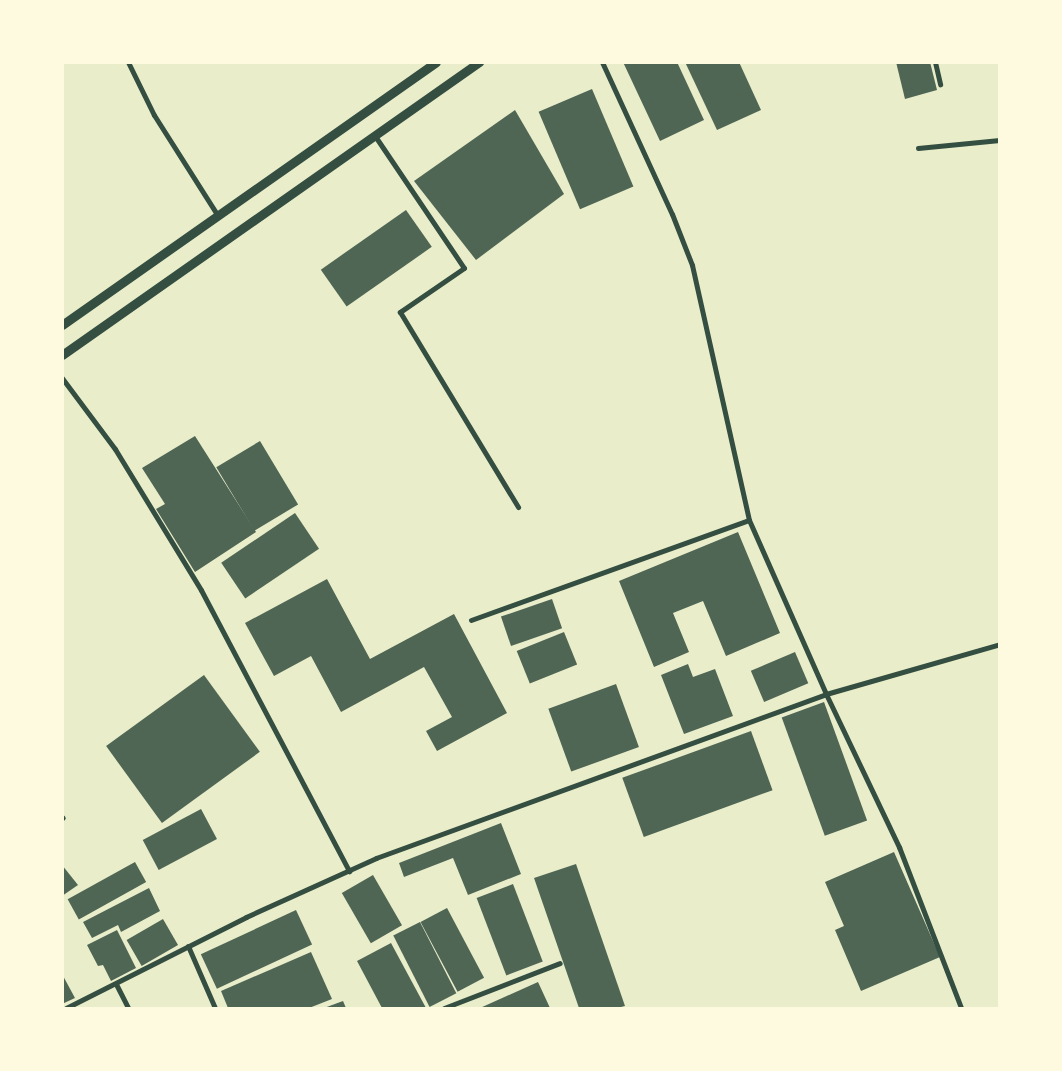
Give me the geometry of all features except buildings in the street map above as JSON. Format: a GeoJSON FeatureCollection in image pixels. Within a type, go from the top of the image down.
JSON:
{"type":"FeatureCollection","features":[{"type":"Feature","properties":{"kind":"street"},"geometry":{"type":"LineString","coordinates":[[128,62],[154,115],[218,216]]}},
{"type":"Feature","properties":{"kind":"street"},"geometry":{"type":"LineString","coordinates":[[62,325],[436,62]]}},
{"type":"Feature","properties":{"kind":"street"},"geometry":{"type":"LineString","coordinates":[[62,355],[479,62]]}},
{"type":"Feature","properties":{"kind":"street"},"geometry":{"type":"LineString","coordinates":[[602,62],[672,214],[692,265],[749,520],[826,694],[899,847],[961,1008]]}},
{"type":"Feature","properties":{"kind":"street"},"geometry":{"type":"LineString","coordinates":[[935,62],[940,84]]}},
{"type":"Feature","properties":{"kind":"street"},"geometry":{"type":"LineString","coordinates":[[375,136],[464,268],[400,312],[518,507]]}},
{"type":"Feature","properties":{"kind":"street"},"geometry":{"type":"LineString","coordinates":[[918,148],[1000,140]]}},
{"type":"Feature","properties":{"kind":"street"},"geometry":{"type":"LineString","coordinates":[[62,378],[115,449],[201,590],[349,870]]}},
{"type":"Feature","properties":{"kind":"street"},"geometry":{"type":"LineString","coordinates":[[471,620],[749,520]]}},
{"type":"Feature","properties":{"kind":"street"},"geometry":{"type":"LineString","coordinates":[[66,1008],[246,917],[386,855],[826,694],[1000,644]]}},
{"type":"Feature","properties":{"kind":"street"},"geometry":{"type":"LineString","coordinates":[[188,946],[216,1008]]}},
{"type":"Feature","properties":{"kind":"street"},"geometry":{"type":"LineString","coordinates":[[444,1008],[560,963]]}},
{"type":"Feature","properties":{"kind":"street"},"geometry":{"type":"LineString","coordinates":[[116,984],[128,1008]]}}]}
